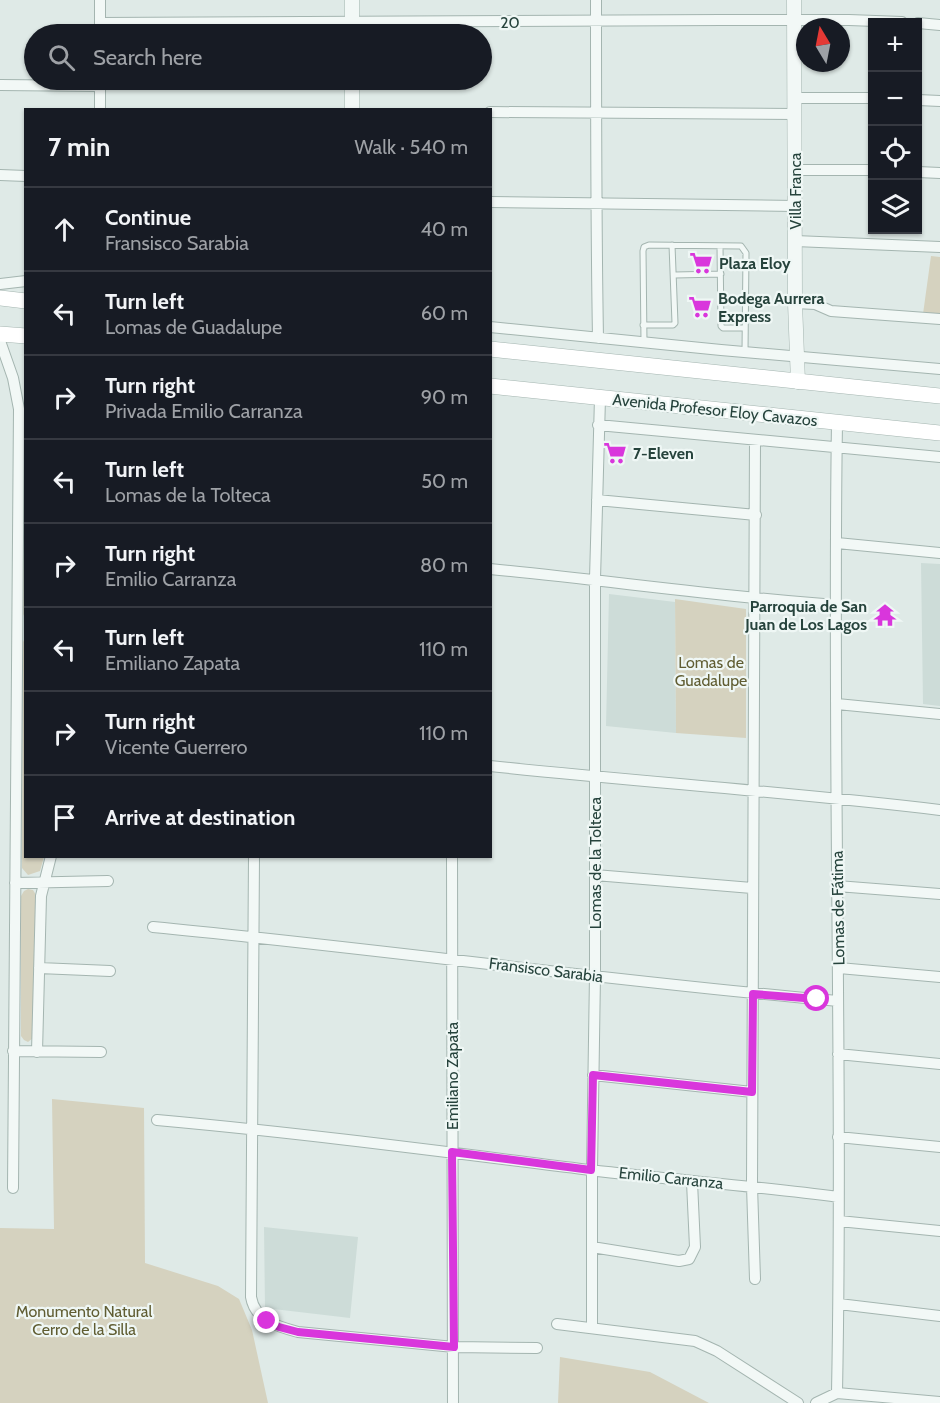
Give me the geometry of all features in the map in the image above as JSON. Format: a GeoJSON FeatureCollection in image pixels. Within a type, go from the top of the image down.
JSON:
{"type":"FeatureCollection","features":[{"type":"Feature","properties":{"kind":"main road"},"geometry":{"type":"LineString","coordinates":[[0,298],[24,301]]}},
{"type":"Feature","properties":{"kind":"main road"},"geometry":{"type":"LineString","coordinates":[[0,334],[24,336]]}},
{"type":"Feature","properties":{"kind":"main road"},"geometry":{"type":"LineString","coordinates":[[492,349],[940,396]]}},
{"type":"Feature","properties":{"kind":"main road","name":"Avenida Profesor Eloy Cavazos"},"geometry":{"type":"LineString","coordinates":[[492,386],[940,433]]}},
{"type":"Feature","properties":{"kind":"street"},"geometry":{"type":"LineString","coordinates":[[100,0],[100,24]]}},
{"type":"Feature","properties":{"kind":"street"},"geometry":{"type":"LineString","coordinates":[[352,0],[352,24]]}},
{"type":"Feature","properties":{"kind":"street"},"geometry":{"type":"LineString","coordinates":[[596,0],[595,202],[598,338]]}},
{"type":"Feature","properties":{"kind":"street","name":"Villa Franca"},"geometry":{"type":"LineString","coordinates":[[794,0],[795,303],[798,382]]}},
{"type":"Feature","properties":{"kind":"street","name":"20"},"geometry":{"type":"LineString","coordinates":[[492,25],[868,22]]}},
{"type":"Feature","properties":{"kind":"street"},"geometry":{"type":"LineString","coordinates":[[922,23],[940,25]]}},
{"type":"Feature","properties":{"kind":"street"},"geometry":{"type":"LineString","coordinates":[[0,85],[24,85]]}},
{"type":"Feature","properties":{"kind":"street"},"geometry":{"type":"LineString","coordinates":[[100,90],[100,108]]}},
{"type":"Feature","properties":{"kind":"street"},"geometry":{"type":"LineString","coordinates":[[352,90],[352,108]]}},
{"type":"Feature","properties":{"kind":"street"},"geometry":{"type":"LineString","coordinates":[[795,98],[868,98]]}},
{"type":"Feature","properties":{"kind":"street"},"geometry":{"type":"LineString","coordinates":[[922,100],[940,101]]}},
{"type":"Feature","properties":{"kind":"street"},"geometry":{"type":"LineString","coordinates":[[492,112],[795,114]]}},
{"type":"Feature","properties":{"kind":"street"},"geometry":{"type":"LineString","coordinates":[[795,170],[868,170]]}},
{"type":"Feature","properties":{"kind":"street"},"geometry":{"type":"LineString","coordinates":[[922,172],[940,173]]}},
{"type":"Feature","properties":{"kind":"street"},"geometry":{"type":"LineString","coordinates":[[0,175],[24,176]]}},
{"type":"Feature","properties":{"kind":"street"},"geometry":{"type":"LineString","coordinates":[[492,202],[795,206]]}},
{"type":"Feature","properties":{"kind":"street"},"geometry":{"type":"LineString","coordinates":[[795,241],[940,247]]}},
{"type":"Feature","properties":{"kind":"street"},"geometry":{"type":"LineString","coordinates":[[0,284],[24,281]]}},
{"type":"Feature","properties":{"kind":"street"},"geometry":{"type":"LineString","coordinates":[[795,303],[815,304],[831,311],[940,319]]}},
{"type":"Feature","properties":{"kind":"street"},"geometry":{"type":"LineString","coordinates":[[492,327],[940,369]]}},
{"type":"Feature","properties":{"kind":"street"},"geometry":{"type":"LineString","coordinates":[[0,341],[13,378],[19,405],[21,628],[15,883],[13,1188]]}},
{"type":"Feature","properties":{"kind":"street","name":"Lomas de la Tolteca"},"geometry":{"type":"LineString","coordinates":[[592,1328],[595,579],[600,398]]}},
{"type":"Feature","properties":{"kind":"street","name":"Lomas de Fátima"},"geometry":{"type":"LineString","coordinates":[[837,423],[836,798],[839,1221],[837,1393]]}},
{"type":"Feature","properties":{"kind":"street"},"geometry":{"type":"LineString","coordinates":[[598,425],[940,457]]}},
{"type":"Feature","properties":{"kind":"street"},"geometry":{"type":"LineString","coordinates":[[755,1279],[752,1186],[752,888],[756,440]]}},
{"type":"Feature","properties":{"kind":"street"},"geometry":{"type":"LineString","coordinates":[[597,500],[756,515]]}},
{"type":"Feature","properties":{"kind":"street"},"geometry":{"type":"LineString","coordinates":[[837,543],[940,553]]}},
{"type":"Feature","properties":{"kind":"street"},"geometry":{"type":"LineString","coordinates":[[492,569],[595,579],[754,599],[837,604]]}},
{"type":"Feature","properties":{"kind":"street"},"geometry":{"type":"LineString","coordinates":[[837,704],[940,714]]}},
{"type":"Feature","properties":{"kind":"street"},"geometry":{"type":"LineString","coordinates":[[492,766],[836,798],[940,810]]}},
{"type":"Feature","properties":{"kind":"street"},"geometry":{"type":"LineString","coordinates":[[37,1052],[41,896],[50,858]]}},
{"type":"Feature","properties":{"kind":"street"},"geometry":{"type":"LineString","coordinates":[[254,858],[254,1129],[251,1289],[253,1305],[267,1321],[298,1332],[454,1347],[537,1348]]}},
{"type":"Feature","properties":{"kind":"street","name":"Emiliano Zapata"},"geometry":{"type":"LineString","coordinates":[[452,858],[453,1403]]}},
{"type":"Feature","properties":{"kind":"street"},"geometry":{"type":"LineString","coordinates":[[595,875],[752,888]]}},
{"type":"Feature","properties":{"kind":"street"},"geometry":{"type":"LineString","coordinates":[[15,883],[108,881]]}},
{"type":"Feature","properties":{"kind":"street"},"geometry":{"type":"LineString","coordinates":[[837,886],[940,894]]}},
{"type":"Feature","properties":{"kind":"street","name":"Fransisco Sarabia"},"geometry":{"type":"LineString","coordinates":[[153,927],[753,994],[838,1001]]}},
{"type":"Feature","properties":{"kind":"street"},"geometry":{"type":"LineString","coordinates":[[39,968],[110,970]]}},
{"type":"Feature","properties":{"kind":"street"},"geometry":{"type":"LineString","coordinates":[[838,968],[940,977]]}},
{"type":"Feature","properties":{"kind":"street"},"geometry":{"type":"LineString","coordinates":[[14,1051],[101,1052]]}},
{"type":"Feature","properties":{"kind":"street"},"geometry":{"type":"LineString","coordinates":[[838,1054],[940,1064]]}},
{"type":"Feature","properties":{"kind":"street"},"geometry":{"type":"LineString","coordinates":[[593,1075],[752,1092]]}},
{"type":"Feature","properties":{"kind":"street","name":"Emilio Carranza"},"geometry":{"type":"LineString","coordinates":[[157,1120],[254,1129],[692,1182],[752,1186],[838,1197]]}},
{"type":"Feature","properties":{"kind":"street"},"geometry":{"type":"LineString","coordinates":[[838,1137],[940,1147]]}},
{"type":"Feature","properties":{"kind":"street"},"geometry":{"type":"LineString","coordinates":[[592,1247],[679,1261],[689,1259],[695,1247],[692,1182]]}},
{"type":"Feature","properties":{"kind":"street"},"geometry":{"type":"LineString","coordinates":[[839,1221],[940,1231]]}},
{"type":"Feature","properties":{"kind":"street"},"geometry":{"type":"LineString","coordinates":[[839,1304],[940,1316]]}},
{"type":"Feature","properties":{"kind":"street"},"geometry":{"type":"LineString","coordinates":[[557,1324],[681,1338],[701,1343],[798,1403]]}},
{"type":"Feature","properties":{"kind":"street"},"geometry":{"type":"LineString","coordinates":[[816,1403],[837,1393],[940,1402]]}},
{"type":"Feature","properties":{"kind":"lane"},"geometry":{"type":"LineString","coordinates":[[644,343],[643,248],[649,245],[741,246],[745,250],[745,352]]}},
{"type":"Feature","properties":{"kind":"lane"},"geometry":{"type":"LineString","coordinates":[[643,325],[674,324],[675,275],[672,245]]}},
{"type":"Feature","properties":{"kind":"lane"},"geometry":{"type":"LineString","coordinates":[[720,246],[722,327],[744,328]]}},
{"type":"Feature","properties":{"kind":"lane"},"geometry":{"type":"LineString","coordinates":[[675,275],[721,274]]}},
{"type":"Feature","properties":{"kind":"shaded area"},"geometry":{"type":"Polygon","coordinates":[[[921,563],[940,564],[940,706],[923,704],[921,563]]]}},
{"type":"Feature","properties":{"kind":"shaded area"},"geometry":{"type":"Polygon","coordinates":[[[609,594],[675,602],[676,733],[606,726],[609,594]]]}},
{"type":"Feature","properties":{"kind":"shaded area"},"geometry":{"type":"Polygon","coordinates":[[[264,1227],[358,1237],[350,1318],[265,1308],[264,1227]]]}},
{"type":"Feature","properties":{"kind":"green space"},"geometry":{"type":"Polygon","coordinates":[[[931,256],[940,257],[940,314],[923,314],[931,256]]]}},
{"type":"Feature","properties":{"kind":"green space"},"geometry":{"type":"Polygon","coordinates":[[[24,411],[24,616],[23,614],[24,411]]]}},
{"type":"Feature","properties":{"kind":"green space","name":"Lomas de Guadalupe"},"geometry":{"type":"Polygon","coordinates":[[[675,599],[746,609],[746,738],[676,733],[675,599]]]}},
{"type":"Feature","properties":{"kind":"green space"},"geometry":{"type":"Polygon","coordinates":[[[24,640],[24,858],[44,858],[40,871],[28,875],[22,868],[24,640]]]}},
{"type":"Feature","properties":{"kind":"green space"},"geometry":{"type":"Polygon","coordinates":[[[28,889],[33,890],[36,895],[33,1038],[28,1042],[21,1036],[21,896],[28,889]]]}},
{"type":"Feature","properties":{"kind":"green space","name":"Monumento Natural Cerro de la Silla"},"geometry":{"type":"Polygon","coordinates":[[[52,1099],[144,1108],[145,1263],[218,1286],[239,1299],[252,1330],[268,1403],[0,1403],[0,1228],[54,1229],[52,1099]]]}},
{"type":"Feature","properties":{"kind":"green space"},"geometry":{"type":"Polygon","coordinates":[[[560,1357],[650,1372],[709,1403],[558,1403],[560,1357]]]}},
{"type":"Feature","properties":{"kind":"place","name":"Plaza Eloy"},"geometry":{"type":"Point","coordinates":[701,263]}},
{"type":"Feature","properties":{"kind":"place","name":"Bodega Aurrera Express"},"geometry":{"type":"Point","coordinates":[700,307]}},
{"type":"Feature","properties":{"kind":"place","name":"7-Eleven"},"geometry":{"type":"Point","coordinates":[615,453]}},
{"type":"Feature","properties":{"kind":"place","name":"Parroquia de San Juan de Los Lagos"},"geometry":{"type":"Point","coordinates":[885,615]}},
{"type":"Feature","properties":{"kind":"route"},"geometry":{"type":"LineString","coordinates":[[267,1321],[298,1332],[454,1347],[452,1152],[591,1170],[593,1075],[752,1092],[753,994],[817,999]]}}]}
